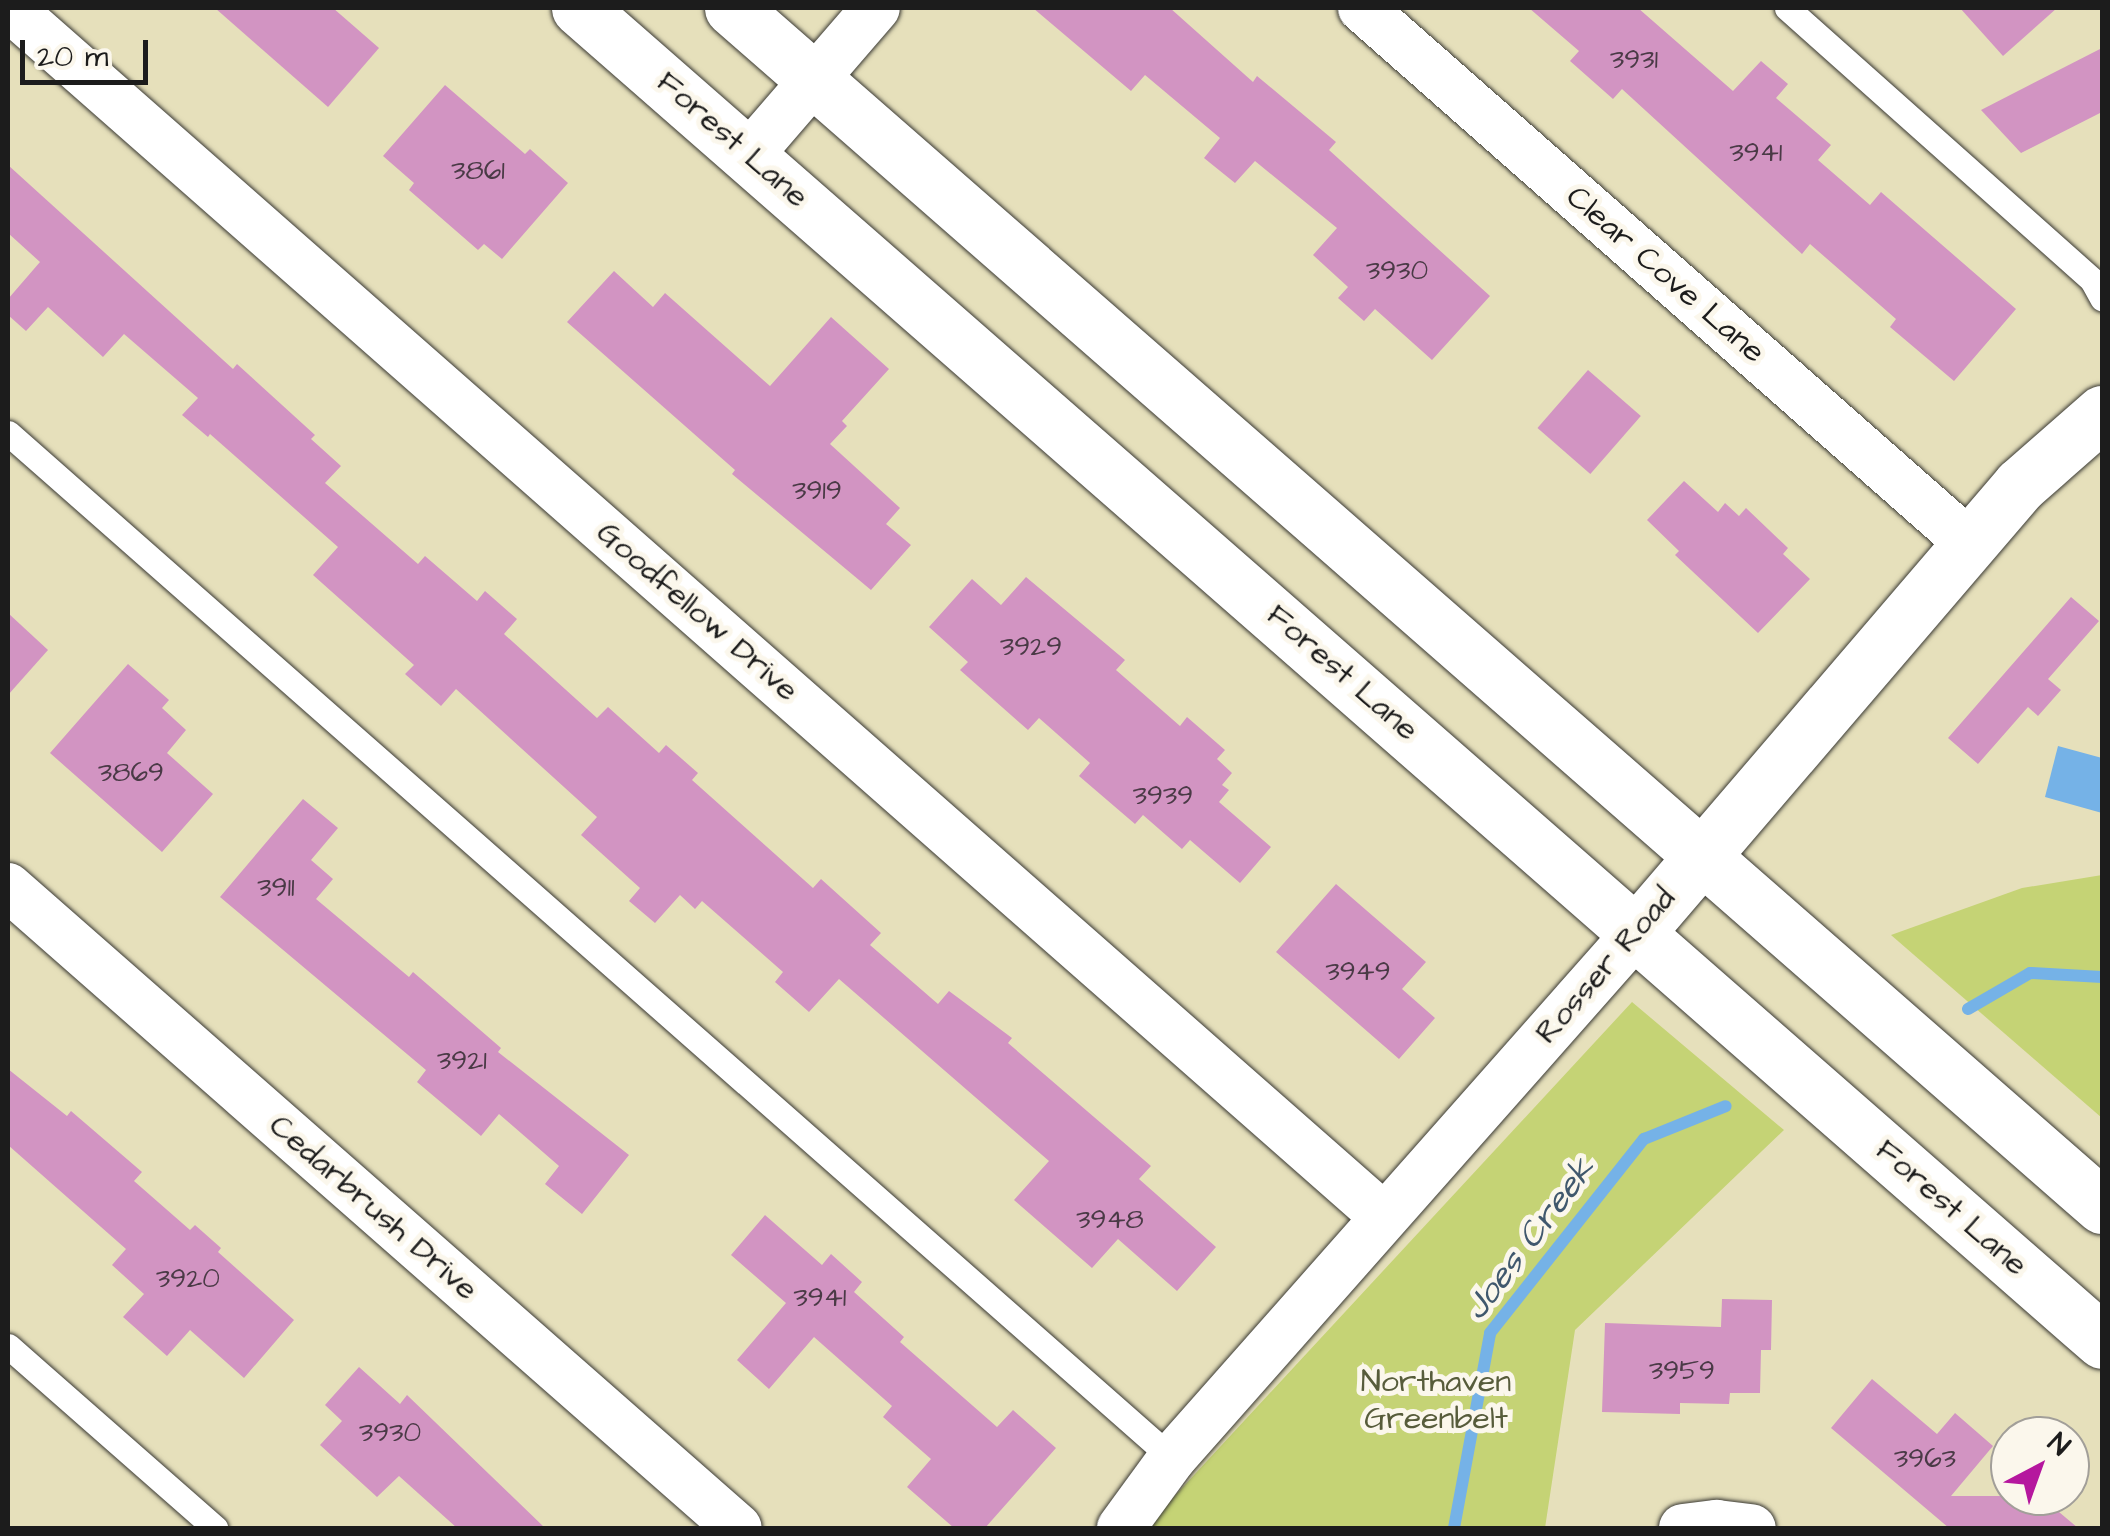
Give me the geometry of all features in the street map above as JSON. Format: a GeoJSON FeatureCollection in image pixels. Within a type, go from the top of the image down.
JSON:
{"type":"FeatureCollection","features":[{"type":"Feature","properties":{"kind":"main road","name":"Forest Lane"},"geometry":{"type":"LineString","coordinates":[[579,8],[2102,1342]]}},
{"type":"Feature","properties":{"kind":"main road"},"geometry":{"type":"LineString","coordinates":[[732,8],[1705,854],[2102,1206]]}},
{"type":"Feature","properties":{"kind":"main road","name":"Rosser Road"},"geometry":{"type":"LineString","coordinates":[[1636,932],[2020,485],[2102,413]]}},
{"type":"Feature","properties":{"kind":"street","name":"Goodfellow Drive"},"geometry":{"type":"LineString","coordinates":[[10,8],[1384,1217]]}},
{"type":"Feature","properties":{"kind":"street"},"geometry":{"type":"LineString","coordinates":[[749,155],[876,8]]}},
{"type":"Feature","properties":{"kind":"street","name":"Clear Cove Lane"},"geometry":{"type":"LineString","coordinates":[[1362,8],[1969,543]]}},
{"type":"Feature","properties":{"kind":"street","name":"Cedarbrush Drive"},"geometry":{"type":"LineString","coordinates":[[8,887],[738,1528]]}},
{"type":"Feature","properties":{"kind":"street","name":"Rosser Road"},"geometry":{"type":"LineString","coordinates":[[1121,1528],[1172,1458],[1636,932]]}},
{"type":"Feature","properties":{"kind":"street"},"geometry":{"type":"LineString","coordinates":[[1683,1528],[1717,1524],[1751,1528]]}},
{"type":"Feature","properties":{"kind":"lane"},"geometry":{"type":"LineString","coordinates":[[1787,8],[2092,280],[2102,298]]}},
{"type":"Feature","properties":{"kind":"lane"},"geometry":{"type":"LineString","coordinates":[[8,433],[1172,1458]]}},
{"type":"Feature","properties":{"kind":"lane"},"geometry":{"type":"LineString","coordinates":[[8,1346],[215,1528]]}},
{"type":"Feature","properties":{"kind":"green space"},"geometry":{"type":"Polygon","coordinates":[[[2102,875],[2102,1118],[1891,935],[2022,888],[2102,875]]]}},
{"type":"Feature","properties":{"kind":"green space","name":"Northaven Greenbelt"},"geometry":{"type":"Polygon","coordinates":[[[1632,1002],[1784,1130],[1575,1330],[1545,1528],[1145,1528],[1632,1002]]]}},
{"type":"Feature","properties":{"kind":"water"},"geometry":{"type":"Polygon","coordinates":[[[2058,746],[2102,758],[2102,813],[2045,797],[2058,746]]]}},
{"type":"Feature","properties":{"kind":"building"},"geometry":{"type":"Polygon","coordinates":[[[215,8],[333,8],[379,48],[328,107],[215,8]]]}},
{"type":"Feature","properties":{"kind":"building"},"geometry":{"type":"Polygon","coordinates":[[[1033,8],[1170,8],[1253,82],[1257,76],[1336,142],[1329,150],[1490,296],[1432,360],[1375,309],[1364,321],[1338,298],[1348,287],[1313,255],[1337,228],[1255,161],[1235,183],[1204,158],[1220,138],[1145,75],[1131,91],[1033,8]]]}},
{"type":"Feature","properties":{"kind":"building"},"geometry":{"type":"Polygon","coordinates":[[[1529,8],[1638,8],[1733,91],[1761,61],[1788,84],[1776,98],[1831,145],[1818,160],[1870,205],[1881,192],[2016,309],[1954,381],[1890,327],[1896,319],[1810,244],[1802,254],[1622,89],[1613,99],[1570,61],[1579,51],[1529,8]]]}},
{"type":"Feature","properties":{"kind":"building"},"geometry":{"type":"Polygon","coordinates":[[[1960,8],[2057,8],[2003,56],[1960,8]]]}},
{"type":"Feature","properties":{"kind":"building"},"geometry":{"type":"Polygon","coordinates":[[[2102,48],[2102,112],[2021,153],[1981,110],[2102,48]]]}},
{"type":"Feature","properties":{"kind":"building"},"geometry":{"type":"Polygon","coordinates":[[[445,85],[525,154],[530,149],[568,183],[502,259],[484,244],[478,250],[409,190],[414,183],[383,156],[445,85]]]}},
{"type":"Feature","properties":{"kind":"building"},"geometry":{"type":"Polygon","coordinates":[[[8,165],[233,369],[237,364],[315,435],[311,439],[341,466],[325,483],[418,564],[425,556],[477,601],[485,591],[517,619],[504,634],[597,718],[608,707],[659,753],[666,745],[698,773],[692,780],[813,888],[821,879],[881,933],[870,945],[938,1004],[949,991],[1012,1038],[1008,1043],[1151,1166],[1139,1179],[1216,1247],[1177,1291],[1118,1239],[1092,1268],[1014,1200],[1049,1161],[839,979],[809,1012],[775,982],[783,972],[702,901],[695,909],[680,895],[655,923],[629,901],[640,888],[581,835],[597,817],[456,689],[441,706],[405,674],[414,665],[313,575],[338,547],[210,434],[208,437],[182,415],[198,398],[124,334],[103,357],[48,307],[26,331],[8,315],[8,299],[40,262],[8,233],[8,165]]]}},
{"type":"Feature","properties":{"kind":"building"},"geometry":{"type":"Polygon","coordinates":[[[614,271],[653,307],[665,293],[770,386],[831,317],[889,369],[842,421],[847,426],[830,444],[900,508],[886,524],[911,545],[871,590],[732,474],[735,470],[567,322],[614,271]]]}},
{"type":"Feature","properties":{"kind":"building"},"geometry":{"type":"Polygon","coordinates":[[[1588,370],[1641,416],[1590,474],[1537,428],[1588,370]]]}},
{"type":"Feature","properties":{"kind":"building"},"geometry":{"type":"Polygon","coordinates":[[[1684,481],[1718,512],[1725,503],[1739,516],[1746,508],[1788,548],[1783,554],[1810,579],[1758,633],[1675,555],[1679,551],[1647,520],[1684,481]]]}},
{"type":"Feature","properties":{"kind":"building"},"geometry":{"type":"Polygon","coordinates":[[[1026,577],[1125,660],[1116,670],[1180,726],[1187,717],[1225,750],[1217,759],[1232,773],[1222,785],[1229,790],[1219,802],[1271,847],[1240,883],[1190,840],[1182,849],[1143,815],[1135,824],[1079,776],[1090,763],[1039,718],[1028,730],[960,670],[968,662],[929,627],[972,579],[1001,605],[1026,577]]]}},
{"type":"Feature","properties":{"kind":"building"},"geometry":{"type":"Polygon","coordinates":[[[2071,597],[2099,621],[2048,679],[2061,690],[2038,716],[2028,707],[1978,764],[1948,738],[2071,597]]]}},
{"type":"Feature","properties":{"kind":"building"},"geometry":{"type":"Polygon","coordinates":[[[8,613],[48,650],[8,695],[8,613]]]}},
{"type":"Feature","properties":{"kind":"building"},"geometry":{"type":"Polygon","coordinates":[[[128,664],[169,700],[162,708],[186,730],[167,753],[213,794],[162,852],[50,753],[128,664]]]}},
{"type":"Feature","properties":{"kind":"building"},"geometry":{"type":"Polygon","coordinates":[[[303,799],[338,828],[311,860],[333,879],[316,899],[409,977],[413,972],[501,1048],[498,1052],[629,1155],[582,1214],[545,1184],[559,1166],[499,1114],[481,1136],[417,1082],[426,1070],[220,897],[303,799]]]}},
{"type":"Feature","properties":{"kind":"building"},"geometry":{"type":"Polygon","coordinates":[[[1336,884],[1426,962],[1402,989],[1435,1018],[1399,1059],[1276,952],[1336,884]]]}},
{"type":"Feature","properties":{"kind":"building"},"geometry":{"type":"Polygon","coordinates":[[[8,1069],[67,1116],[71,1111],[142,1172],[134,1181],[190,1230],[195,1225],[221,1248],[218,1252],[294,1320],[244,1378],[190,1330],[167,1356],[123,1317],[144,1294],[112,1265],[126,1249],[8,1145],[8,1069]]]}},
{"type":"Feature","properties":{"kind":"building"},"geometry":{"type":"Polygon","coordinates":[[[765,1215],[822,1265],[831,1254],[862,1282],[854,1292],[904,1337],[900,1342],[997,1427],[1013,1410],[1056,1448],[985,1528],[954,1528],[907,1487],[931,1459],[883,1417],[892,1406],[814,1337],[769,1389],[737,1360],[786,1303],[731,1255],[765,1215]]]}},
{"type":"Feature","properties":{"kind":"building"},"geometry":{"type":"Polygon","coordinates":[[[1722,1299],[1772,1300],[1771,1350],[1761,1350],[1760,1393],[1730,1393],[1729,1404],[1680,1403],[1680,1414],[1602,1412],[1605,1323],[1721,1327],[1722,1299]]]}},
{"type":"Feature","properties":{"kind":"building"},"geometry":{"type":"Polygon","coordinates":[[[359,1367],[400,1404],[407,1395],[545,1528],[457,1528],[399,1476],[377,1497],[320,1445],[342,1421],[325,1405],[359,1367]]]}},
{"type":"Feature","properties":{"kind":"building"},"geometry":{"type":"Polygon","coordinates":[[[1872,1379],[1937,1434],[1955,1413],[1990,1443],[1990,1450],[1951,1496],[1990,1496],[1990,1516],[2064,1516],[2078,1528],[1949,1528],[1831,1428],[1872,1379]]]}},
{"type":"Feature","properties":{"kind":"waterway","name":"Joes Creek"},"geometry":{"type":"LineString","coordinates":[[1968,1009],[2030,973],[2102,977]]}},
{"type":"Feature","properties":{"kind":"waterway","name":"Joes Creek"},"geometry":{"type":"LineString","coordinates":[[1454,1528],[1490,1333],[1644,1139],[1726,1106]]}}]}
